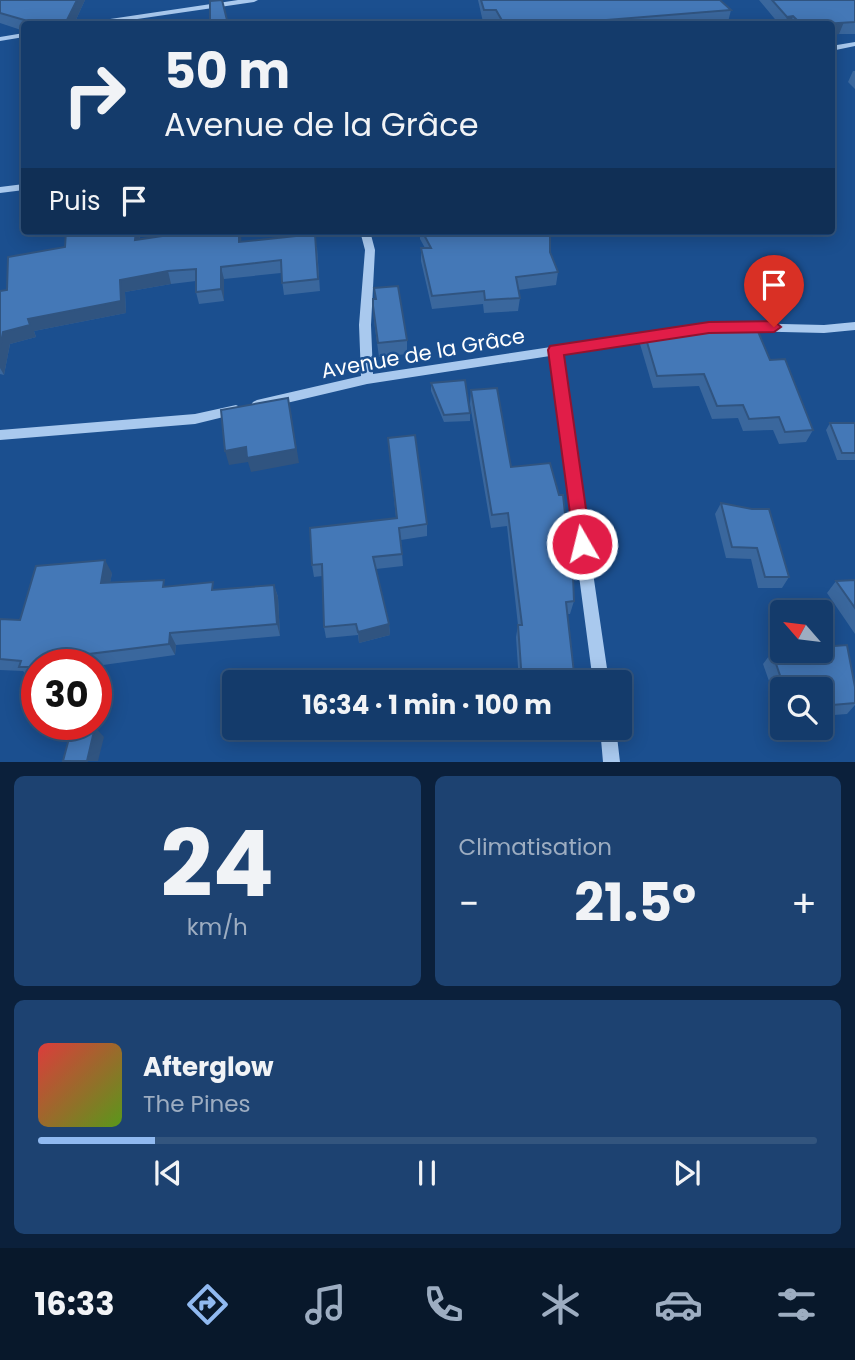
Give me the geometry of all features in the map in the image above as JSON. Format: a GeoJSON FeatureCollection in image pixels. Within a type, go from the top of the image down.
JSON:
{"type":"FeatureCollection","features":[{"type":"Feature","properties":{"kind":"street"},"geometry":{"type":"LineString","coordinates":[[110,21],[254,0]]}},
{"type":"Feature","properties":{"kind":"street"},"geometry":{"type":"LineString","coordinates":[[0,39],[21,36]]}},
{"type":"Feature","properties":{"kind":"street"},"geometry":{"type":"LineString","coordinates":[[835,48],[855,44]]}},
{"type":"Feature","properties":{"kind":"street"},"geometry":{"type":"LineString","coordinates":[[0,190],[21,187]]}},
{"type":"Feature","properties":{"kind":"street"},"geometry":{"type":"LineString","coordinates":[[366,235],[370,250],[365,325],[367,379]]}},
{"type":"Feature","properties":{"kind":"street","name":"Avenue de la Grâce"},"geometry":{"type":"LineString","coordinates":[[0,435],[195,419],[367,379],[709,327],[824,329],[855,326]]}},
{"type":"Feature","properties":{"kind":"street"},"geometry":{"type":"LineString","coordinates":[[555,350],[599,670]]}},
{"type":"Feature","properties":{"kind":"street"},"geometry":{"type":"LineString","coordinates":[[609,740],[612,761]]}},
{"type":"Feature","properties":{"kind":"building"},"geometry":{"type":"Polygon","coordinates":[[[0,0],[77,0],[66,21],[28,21],[0,13],[0,0]]]}},
{"type":"Feature","properties":{"kind":"building"},"geometry":{"type":"Polygon","coordinates":[[[222,0],[227,21],[210,21],[210,1],[222,0]]]}},
{"type":"Feature","properties":{"kind":"building"},"geometry":{"type":"Polygon","coordinates":[[[481,0],[720,0],[731,10],[598,21],[502,21],[496,10],[484,10],[481,0]]]}},
{"type":"Feature","properties":{"kind":"building"},"geometry":{"type":"Polygon","coordinates":[[[772,0],[855,0],[855,22],[798,21],[793,16],[787,17],[772,0]]]}},
{"type":"Feature","properties":{"kind":"building"},"geometry":{"type":"Polygon","coordinates":[[[66,235],[136,235],[135,240],[169,235],[239,235],[239,242],[315,235],[318,279],[282,283],[281,260],[221,267],[221,289],[196,292],[196,269],[120,280],[121,301],[28,319],[30,325],[3,332],[0,348],[0,291],[7,290],[8,257],[65,247],[66,235]]]}},
{"type":"Feature","properties":{"kind":"building"},"geometry":{"type":"Polygon","coordinates":[[[424,235],[550,235],[550,252],[558,272],[516,277],[520,298],[485,300],[484,291],[432,296],[421,248],[431,248],[424,235]]]}},
{"type":"Feature","properties":{"kind":"building"},"geometry":{"type":"Polygon","coordinates":[[[398,286],[407,340],[378,343],[373,306],[373,299],[376,299],[374,288],[398,286]]]}},
{"type":"Feature","properties":{"kind":"building"},"geometry":{"type":"Polygon","coordinates":[[[754,322],[770,360],[785,359],[813,430],[785,432],[779,417],[749,419],[743,405],[717,406],[704,374],[657,376],[644,332],[708,329],[706,324],[754,322]]]}},
{"type":"Feature","properties":{"kind":"building"},"geometry":{"type":"Polygon","coordinates":[[[465,380],[470,413],[444,415],[431,383],[465,380]]]}},
{"type":"Feature","properties":{"kind":"building"},"geometry":{"type":"Polygon","coordinates":[[[497,388],[511,467],[550,463],[559,495],[563,495],[569,551],[572,551],[574,601],[566,602],[574,670],[521,670],[518,625],[522,625],[508,513],[492,515],[471,390],[497,388]]]}},
{"type":"Feature","properties":{"kind":"building"},"geometry":{"type":"Polygon","coordinates":[[[288,398],[296,449],[247,458],[246,447],[225,451],[221,410],[288,398]]]}},
{"type":"Feature","properties":{"kind":"building"},"geometry":{"type":"Polygon","coordinates":[[[830,423],[855,423],[855,453],[842,453],[830,423]]]}},
{"type":"Feature","properties":{"kind":"building"},"geometry":{"type":"Polygon","coordinates":[[[415,435],[427,524],[399,528],[402,554],[373,557],[389,624],[358,632],[356,624],[324,627],[322,564],[312,565],[310,528],[397,518],[388,438],[415,435]]]}},
{"type":"Feature","properties":{"kind":"building"},"geometry":{"type":"Polygon","coordinates":[[[721,503],[752,509],[769,509],[789,577],[765,577],[757,548],[732,547],[721,503]]]}},
{"type":"Feature","properties":{"kind":"building"},"geometry":{"type":"Polygon","coordinates":[[[105,560],[101,583],[164,580],[163,587],[213,582],[212,590],[274,585],[277,624],[170,633],[169,644],[112,651],[112,649],[21,649],[21,661],[0,659],[0,619],[20,620],[36,566],[105,560]]]}},
{"type":"Feature","properties":{"kind":"building"},"geometry":{"type":"Polygon","coordinates":[[[855,580],[855,608],[836,581],[855,580]]]}},
{"type":"Feature","properties":{"kind":"building"},"geometry":{"type":"Polygon","coordinates":[[[847,645],[855,687],[855,703],[833,705],[833,677],[781,677],[776,663],[833,663],[833,646],[847,645]]]}},
{"type":"Feature","properties":{"kind":"building"},"geometry":{"type":"Polygon","coordinates":[[[69,740],[92,740],[87,761],[63,761],[69,740]]]}},
{"type":"Feature","properties":{"kind":"route"},"geometry":{"type":"LineString","coordinates":[[582,544],[555,350],[709,327],[774,327]]}}]}
